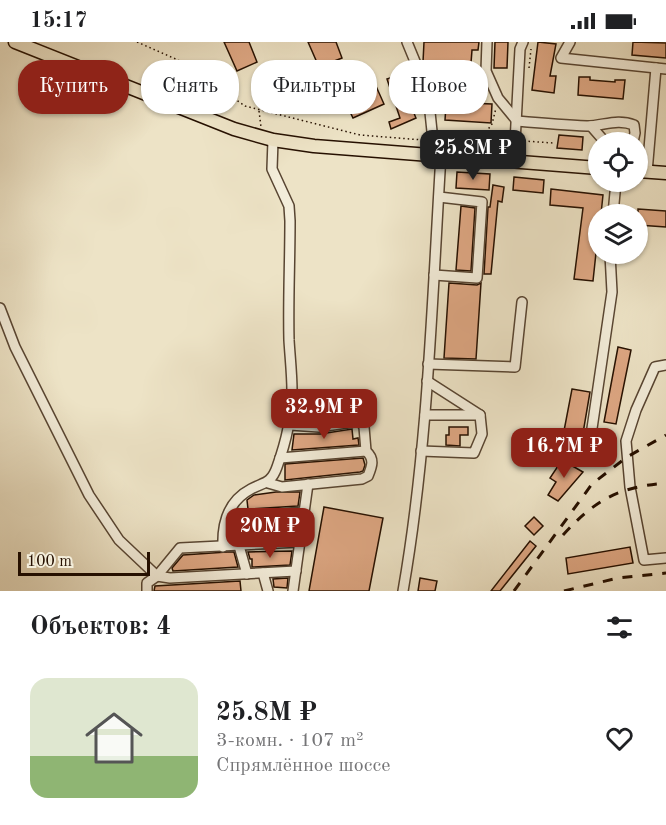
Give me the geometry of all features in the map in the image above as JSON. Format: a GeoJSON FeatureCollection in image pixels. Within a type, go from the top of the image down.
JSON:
{"type":"FeatureCollection","features":[{"type":"Feature","properties":{"kind":"main road"},"geometry":{"type":"LineString","coordinates":[[15,42],[207,118],[267,138],[314,146],[588,167]]}},
{"type":"Feature","properties":{"kind":"main road"},"geometry":{"type":"LineString","coordinates":[[648,172],[666,173]]}},
{"type":"Feature","properties":{"kind":"street"},"geometry":{"type":"LineString","coordinates":[[403,591],[415,526],[422,451],[441,155],[433,141],[428,93],[407,42]]}},
{"type":"Feature","properties":{"kind":"street"},"geometry":{"type":"LineString","coordinates":[[487,42],[486,71],[498,98],[517,121],[591,126],[609,122],[628,123],[634,125],[635,132]]}},
{"type":"Feature","properties":{"kind":"street"},"geometry":{"type":"LineString","coordinates":[[514,161],[522,42]]}},
{"type":"Feature","properties":{"kind":"street"},"geometry":{"type":"LineString","coordinates":[[570,42],[561,58],[661,69],[648,139]]}},
{"type":"Feature","properties":{"kind":"street"},"geometry":{"type":"LineString","coordinates":[[591,126],[596,132]]}},
{"type":"Feature","properties":{"kind":"street"},"geometry":{"type":"LineString","coordinates":[[267,138],[272,169],[289,206],[289,340],[292,391],[290,425],[276,470],[268,483]]}},
{"type":"Feature","properties":{"kind":"street"},"geometry":{"type":"LineString","coordinates":[[434,275],[477,278],[482,202],[439,197]]}},
{"type":"Feature","properties":{"kind":"street"},"geometry":{"type":"LineString","coordinates":[[576,457],[590,442],[612,292],[611,264]]}},
{"type":"Feature","properties":{"kind":"street"},"geometry":{"type":"LineString","coordinates":[[428,364],[515,367],[522,302]]}},
{"type":"Feature","properties":{"kind":"street"},"geometry":{"type":"LineString","coordinates":[[0,308],[15,347],[89,495],[119,540],[157,576],[170,578],[296,571]]}},
{"type":"Feature","properties":{"kind":"street"},"geometry":{"type":"LineString","coordinates":[[666,365],[655,367],[636,410],[626,441],[630,488],[644,560],[666,558]]}},
{"type":"Feature","properties":{"kind":"street"},"geometry":{"type":"LineString","coordinates":[[427,381],[480,415]]}},
{"type":"Feature","properties":{"kind":"street"},"geometry":{"type":"LineString","coordinates":[[425,415],[480,415]]}},
{"type":"Feature","properties":{"kind":"street"},"geometry":{"type":"LineString","coordinates":[[422,451],[474,453],[482,434],[480,415]]}},
{"type":"Feature","properties":{"kind":"street"},"geometry":{"type":"LineString","coordinates":[[223,547],[222,529],[225,518],[239,497],[251,488],[268,483],[282,487],[368,476],[373,465],[371,456],[366,451],[364,427],[360,421],[319,427],[290,425]]}},
{"type":"Feature","properties":{"kind":"street"},"geometry":{"type":"LineString","coordinates":[[280,458],[366,451]]}},
{"type":"Feature","properties":{"kind":"street"},"geometry":{"type":"LineString","coordinates":[[293,591],[308,484]]}},
{"type":"Feature","properties":{"kind":"street"},"geometry":{"type":"LineString","coordinates":[[230,511],[244,517],[304,512]]}},
{"type":"Feature","properties":{"kind":"street"},"geometry":{"type":"LineString","coordinates":[[147,591],[147,583],[157,576],[180,548],[299,542]]}},
{"type":"Feature","properties":{"kind":"street"},"geometry":{"type":"LineString","coordinates":[[239,546],[247,574]]}},
{"type":"Feature","properties":{"kind":"street"},"geometry":{"type":"LineString","coordinates":[[264,573],[268,591]]}},
{"type":"Feature","properties":{"kind":"path"},"geometry":{"type":"LineString","coordinates":[[137,42],[178,60],[245,106],[251,108]]}},
{"type":"Feature","properties":{"kind":"path"},"geometry":{"type":"LineString","coordinates":[[477,144],[492,124],[498,98]]}},
{"type":"Feature","properties":{"kind":"path"},"geometry":{"type":"LineString","coordinates":[[260,114],[267,138]]}},
{"type":"Feature","properties":{"kind":"path"},"geometry":{"type":"LineString","coordinates":[[275,114],[360,135],[477,144],[502,145],[509,140],[553,143]]}},
{"type":"Feature","properties":{"kind":"building"},"geometry":{"type":"Polygon","coordinates":[[[224,42],[249,42],[256,60],[251,60],[251,65],[239,70],[239,60],[232,60],[224,42]]]}},
{"type":"Feature","properties":{"kind":"building"},"geometry":{"type":"Polygon","coordinates":[[[308,42],[336,42],[342,58],[316,60],[308,42]]]}},
{"type":"Feature","properties":{"kind":"building"},"geometry":{"type":"Polygon","coordinates":[[[424,42],[479,42],[478,50],[472,50],[471,60],[423,60],[424,42]]]}},
{"type":"Feature","properties":{"kind":"building"},"geometry":{"type":"Polygon","coordinates":[[[495,42],[508,42],[507,68],[494,68],[495,42]]]}},
{"type":"Feature","properties":{"kind":"building"},"geometry":{"type":"Polygon","coordinates":[[[538,42],[556,44],[550,76],[556,76],[554,93],[532,90],[538,42]]]}},
{"type":"Feature","properties":{"kind":"building"},"geometry":{"type":"Polygon","coordinates":[[[633,42],[666,43],[666,58],[632,55],[633,42]]]}},
{"type":"Feature","properties":{"kind":"building"},"geometry":{"type":"Polygon","coordinates":[[[579,77],[615,82],[615,80],[625,80],[623,99],[578,95],[579,77]]]}},
{"type":"Feature","properties":{"kind":"building"},"geometry":{"type":"Polygon","coordinates":[[[377,88],[384,104],[377,107],[377,88]]]}},
{"type":"Feature","properties":{"kind":"building"},"geometry":{"type":"Polygon","coordinates":[[[488,104],[492,104],[491,123],[445,120],[445,114],[488,114],[488,104]]]}},
{"type":"Feature","properties":{"kind":"building"},"geometry":{"type":"Polygon","coordinates":[[[399,114],[414,114],[416,118],[391,129],[389,122],[400,118],[399,114]]]}},
{"type":"Feature","properties":{"kind":"building"},"geometry":{"type":"Polygon","coordinates":[[[559,135],[583,137],[582,150],[557,148],[559,135]]]}},
{"type":"Feature","properties":{"kind":"building"},"geometry":{"type":"Polygon","coordinates":[[[457,172],[490,174],[489,190],[456,188],[457,172]]]}},
{"type":"Feature","properties":{"kind":"building"},"geometry":{"type":"Polygon","coordinates":[[[514,177],[544,180],[543,193],[513,190],[514,177]]]}},
{"type":"Feature","properties":{"kind":"building"},"geometry":{"type":"Polygon","coordinates":[[[493,185],[504,187],[502,202],[498,201],[491,274],[484,274],[488,207],[490,207],[493,185]]]}},
{"type":"Feature","properties":{"kind":"building"},"geometry":{"type":"Polygon","coordinates":[[[551,189],[603,195],[602,204],[588,204],[588,264],[595,264],[593,281],[574,279],[583,208],[550,205],[551,189]]]}},
{"type":"Feature","properties":{"kind":"building"},"geometry":{"type":"Polygon","coordinates":[[[461,206],[475,208],[471,271],[456,270],[461,206]]]}},
{"type":"Feature","properties":{"kind":"building"},"geometry":{"type":"Polygon","coordinates":[[[648,210],[666,211],[666,227],[648,226],[648,210]]]}},
{"type":"Feature","properties":{"kind":"building"},"geometry":{"type":"Polygon","coordinates":[[[449,283],[477,285],[481,283],[476,359],[444,358],[449,283]]]}},
{"type":"Feature","properties":{"kind":"building"},"geometry":{"type":"Polygon","coordinates":[[[618,347],[631,350],[616,424],[604,422],[618,347]]]}},
{"type":"Feature","properties":{"kind":"building"},"geometry":{"type":"Polygon","coordinates":[[[572,389],[590,392],[582,439],[563,436],[572,389]]]}},
{"type":"Feature","properties":{"kind":"building"},"geometry":{"type":"Polygon","coordinates":[[[449,427],[468,427],[468,435],[460,435],[460,446],[446,445],[449,427]]]}},
{"type":"Feature","properties":{"kind":"building"},"geometry":{"type":"Polygon","coordinates":[[[352,429],[353,439],[358,438],[359,445],[292,450],[294,434],[320,434],[352,429]]]}},
{"type":"Feature","properties":{"kind":"building"},"geometry":{"type":"Polygon","coordinates":[[[363,458],[365,465],[363,471],[360,472],[285,480],[285,464],[363,458]]]}},
{"type":"Feature","properties":{"kind":"building"},"geometry":{"type":"Polygon","coordinates":[[[562,460],[583,472],[558,501],[548,495],[556,482],[550,478],[562,460]]]}},
{"type":"Feature","properties":{"kind":"building"},"geometry":{"type":"Polygon","coordinates":[[[300,492],[298,506],[248,509],[247,500],[254,495],[300,492]]]}},
{"type":"Feature","properties":{"kind":"building"},"geometry":{"type":"Polygon","coordinates":[[[324,507],[383,518],[369,591],[309,591],[324,507]]]}},
{"type":"Feature","properties":{"kind":"building"},"geometry":{"type":"Polygon","coordinates":[[[534,517],[543,526],[534,535],[525,526],[534,517]]]}},
{"type":"Feature","properties":{"kind":"building"},"geometry":{"type":"Polygon","coordinates":[[[294,520],[294,534],[230,539],[232,524],[294,520]]]}},
{"type":"Feature","properties":{"kind":"building"},"geometry":{"type":"Polygon","coordinates":[[[530,541],[536,546],[500,591],[491,591],[530,541]]]}},
{"type":"Feature","properties":{"kind":"building"},"geometry":{"type":"Polygon","coordinates":[[[630,547],[633,563],[568,574],[566,558],[630,547]]]}},
{"type":"Feature","properties":{"kind":"building"},"geometry":{"type":"Polygon","coordinates":[[[292,551],[290,565],[252,567],[252,559],[248,552],[292,551]]]}},
{"type":"Feature","properties":{"kind":"building"},"geometry":{"type":"Polygon","coordinates":[[[234,552],[238,567],[173,571],[172,568],[183,555],[234,552]]]}},
{"type":"Feature","properties":{"kind":"building"},"geometry":{"type":"Polygon","coordinates":[[[288,578],[287,588],[274,587],[273,579],[288,578]]]}},
{"type":"Feature","properties":{"kind":"building"},"geometry":{"type":"Polygon","coordinates":[[[420,578],[437,581],[435,591],[418,591],[420,578]]]}},
{"type":"Feature","properties":{"kind":"building"},"geometry":{"type":"Polygon","coordinates":[[[240,581],[241,591],[154,591],[155,586],[240,581]]]}},
{"type":"Feature","properties":{"kind":"railway"},"geometry":{"type":"LineString","coordinates":[[514,591],[592,484],[627,457],[666,435]]}},
{"type":"Feature","properties":{"kind":"railway"},"geometry":{"type":"LineString","coordinates":[[563,535],[586,513],[608,497],[634,488],[666,483]]}},
{"type":"Feature","properties":{"kind":"railway"},"geometry":{"type":"LineString","coordinates":[[564,591],[618,578],[666,573]]}}]}
